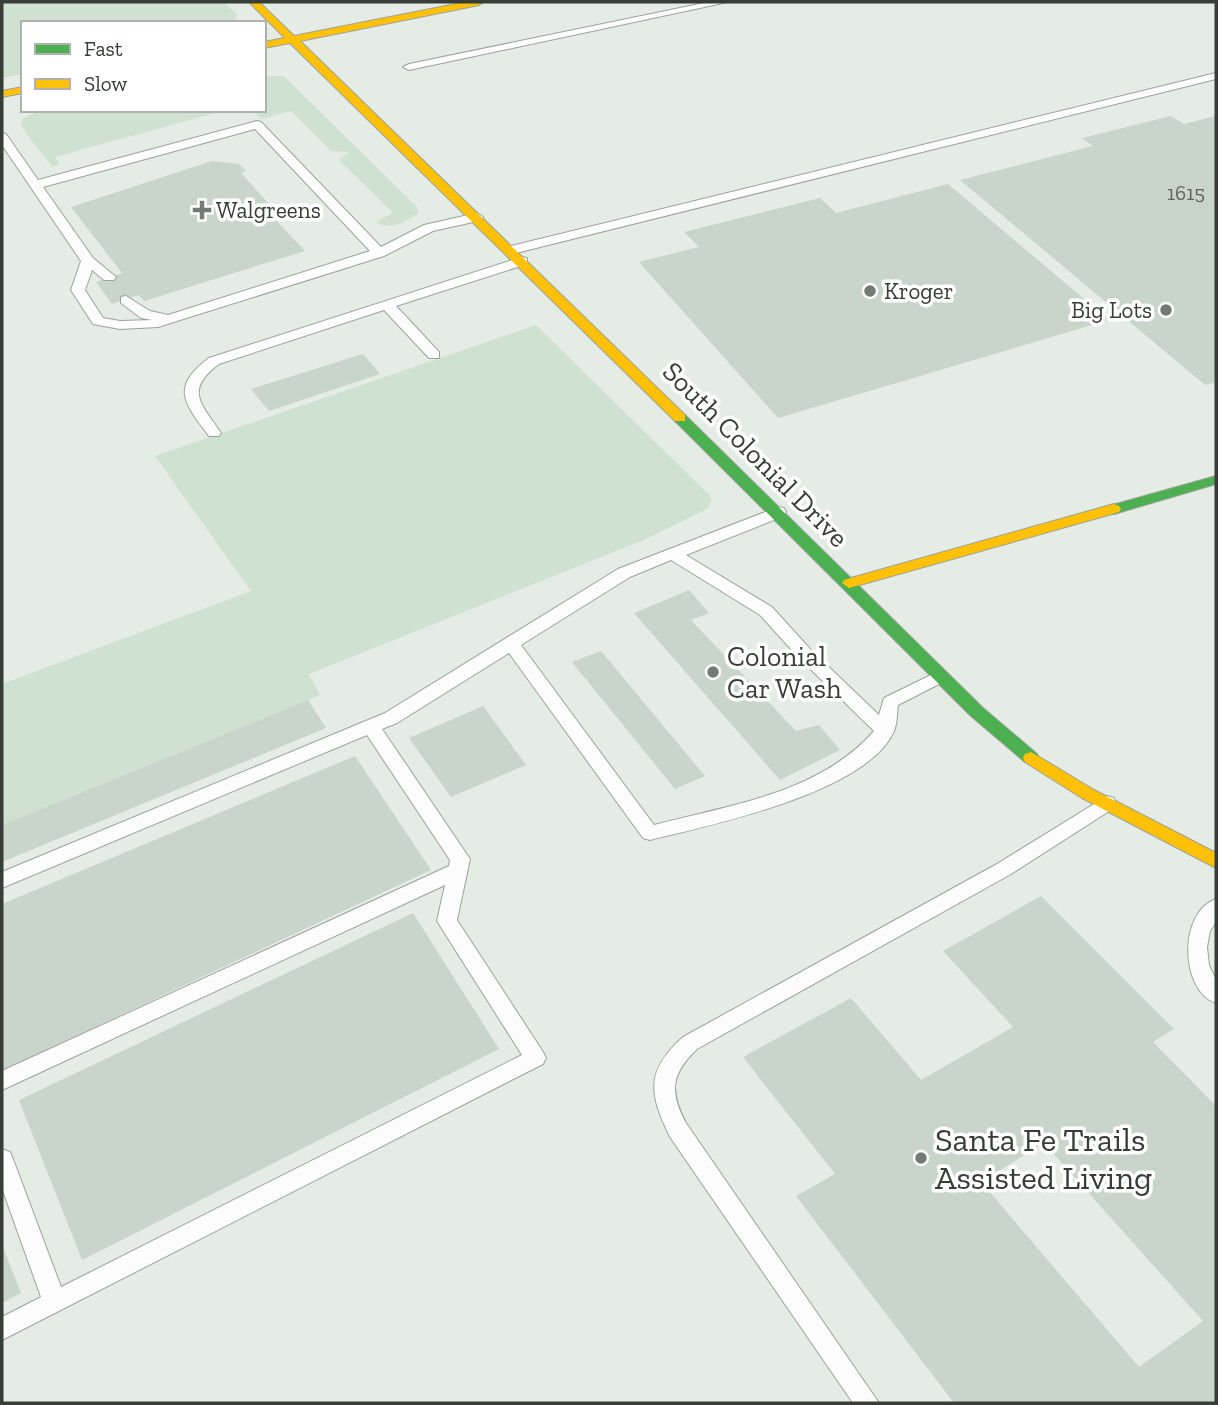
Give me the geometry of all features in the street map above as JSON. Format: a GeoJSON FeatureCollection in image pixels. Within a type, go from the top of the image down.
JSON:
{"type":"FeatureCollection","features":[{"type":"Feature","properties":{"kind":"street","name":"South Colonial Drive"},"geometry":{"type":"LineString","coordinates":[[254,2],[778,512],[941,676],[1014,744],[1107,803],[1216,861]]}},
{"type":"Feature","properties":{"kind":"street"},"geometry":{"type":"LineString","coordinates":[[266,45],[479,2]]}},
{"type":"Feature","properties":{"kind":"street"},"geometry":{"type":"LineString","coordinates":[[2,94],[21,90]]}},
{"type":"Feature","properties":{"kind":"street"},"geometry":{"type":"LineString","coordinates":[[849,583],[1216,480]]}},
{"type":"Feature","properties":{"kind":"lane"},"geometry":{"type":"LineString","coordinates":[[410,67],[723,2]]}},
{"type":"Feature","properties":{"kind":"lane"},"geometry":{"type":"LineString","coordinates":[[214,433],[191,403],[189,391],[192,379],[201,369],[237,353],[387,305],[517,256],[1216,76]]}},
{"type":"Feature","properties":{"kind":"lane"},"geometry":{"type":"LineString","coordinates":[[35,185],[257,125],[379,253]]}},
{"type":"Feature","properties":{"kind":"lane"},"geometry":{"type":"LineString","coordinates":[[2,136],[88,261],[109,277]]}},
{"type":"Feature","properties":{"kind":"lane"},"geometry":{"type":"LineString","coordinates":[[88,261],[78,290],[98,321],[120,325],[153,324],[379,253],[429,229],[477,217]]}},
{"type":"Feature","properties":{"kind":"lane"},"geometry":{"type":"LineString","coordinates":[[126,300],[146,314],[176,317]]}},
{"type":"Feature","properties":{"kind":"lane"},"geometry":{"type":"LineString","coordinates":[[387,305],[434,355]]}},
{"type":"Feature","properties":{"kind":"lane"},"geometry":{"type":"LineString","coordinates":[[2,880],[391,718],[624,573],[778,512]]}},
{"type":"Feature","properties":{"kind":"lane"},"geometry":{"type":"LineString","coordinates":[[671,554],[766,611],[805,654],[885,732]]}},
{"type":"Feature","properties":{"kind":"lane"},"geometry":{"type":"LineString","coordinates":[[512,645],[650,833],[803,791],[863,757],[885,732],[890,702],[941,676]]}},
{"type":"Feature","properties":{"kind":"lane"},"geometry":{"type":"LineString","coordinates":[[2,1329],[536,1058],[447,921],[460,859],[370,726]]}},
{"type":"Feature","properties":{"kind":"lane"},"geometry":{"type":"LineString","coordinates":[[867,1403],[678,1130],[666,1108],[663,1091],[665,1070],[673,1057],[690,1043],[1004,869],[1107,803]]}},
{"type":"Feature","properties":{"kind":"lane"},"geometry":{"type":"LineString","coordinates":[[2,1081],[457,871]]}},
{"type":"Feature","properties":{"kind":"lane"},"geometry":{"type":"LineString","coordinates":[[1216,907],[1199,933],[1197,948],[1204,976],[1216,995]]}},
{"type":"Feature","properties":{"kind":"lane"},"geometry":{"type":"LineString","coordinates":[[2,1159],[8,1191],[55,1302]]}},
{"type":"Feature","properties":{"kind":"green space"},"geometry":{"type":"Polygon","coordinates":[[[2,2],[223,2],[237,14],[235,21],[21,21],[21,74],[2,78],[2,2]]]}},
{"type":"Feature","properties":{"kind":"green space"},"geometry":{"type":"Polygon","coordinates":[[[266,76],[284,76],[417,207],[418,213],[403,222],[381,225],[376,222],[393,213],[339,160],[349,152],[331,151],[291,111],[261,119],[254,112],[266,112],[266,76]]]}},
{"type":"Feature","properties":{"kind":"green space"},"geometry":{"type":"Polygon","coordinates":[[[36,112],[219,112],[55,157],[60,164],[52,167],[20,125],[23,119],[36,112]]]}},
{"type":"Feature","properties":{"kind":"green space"},"geometry":{"type":"Polygon","coordinates":[[[536,325],[709,495],[712,500],[707,509],[646,539],[309,674],[320,695],[2,825],[2,684],[251,591],[155,456],[536,325]]]}},
{"type":"Feature","properties":{"kind":"building","name":"Big Lots"},"geometry":{"type":"Polygon","coordinates":[[[1171,116],[1184,124],[1216,116],[1216,382],[1205,385],[960,180],[1093,146],[1082,138],[1171,116]]]}},
{"type":"Feature","properties":{"kind":"building","name":"Walgreens"},"geometry":{"type":"Polygon","coordinates":[[[212,161],[239,164],[246,171],[241,173],[279,215],[273,217],[305,251],[144,301],[139,295],[112,304],[96,282],[122,273],[71,207],[212,161]]]}},
{"type":"Feature","properties":{"kind":"building","name":"Kroger"},"geometry":{"type":"Polygon","coordinates":[[[948,184],[1109,320],[778,418],[639,262],[699,247],[684,232],[820,198],[836,213],[948,184]]]}},
{"type":"Feature","properties":{"kind":"building"},"geometry":{"type":"Polygon","coordinates":[[[363,354],[380,374],[269,411],[251,389],[363,354]]]}},
{"type":"Feature","properties":{"kind":"building","name":"Colonial Car Wash"},"geometry":{"type":"Polygon","coordinates":[[[689,590],[709,613],[691,620],[796,731],[819,725],[840,750],[780,780],[634,613],[689,590]]]}},
{"type":"Feature","properties":{"kind":"building"},"geometry":{"type":"Polygon","coordinates":[[[601,651],[705,776],[675,789],[572,662],[601,651]]]}},
{"type":"Feature","properties":{"kind":"building"},"geometry":{"type":"Polygon","coordinates":[[[308,700],[326,728],[2,862],[2,825],[308,700]]]}},
{"type":"Feature","properties":{"kind":"building"},"geometry":{"type":"Polygon","coordinates":[[[483,706],[526,765],[451,797],[409,738],[483,706]]]}},
{"type":"Feature","properties":{"kind":"building"},"geometry":{"type":"Polygon","coordinates":[[[355,756],[431,870],[3,1070],[2,904],[355,756]]]}},
{"type":"Feature","properties":{"kind":"building","name":"Santa Fe Trails Assisted Living"},"geometry":{"type":"Polygon","coordinates":[[[1041,896],[1174,1029],[1153,1042],[1216,1106],[1216,1403],[954,1403],[796,1196],[835,1174],[743,1057],[851,998],[921,1080],[1013,1027],[943,951],[1041,896]],[[1044,1143],[981,1182],[1139,1367],[1203,1321],[1044,1143]]]}},
{"type":"Feature","properties":{"kind":"building"},"geometry":{"type":"Polygon","coordinates":[[[413,913],[499,1049],[82,1260],[19,1100],[413,913]]]}},
{"type":"Feature","properties":{"kind":"building"},"geometry":{"type":"Polygon","coordinates":[[[2,1245],[21,1293],[2,1303],[2,1245]]]}},
{"type":"Feature","properties":{"kind":"traffic: fast"},"geometry":{"type":"LineString","coordinates":[[680,418],[977,712],[1031,758]]}},
{"type":"Feature","properties":{"kind":"traffic: fast"},"geometry":{"type":"LineString","coordinates":[[1114,509],[1216,480]]}},
{"type":"Feature","properties":{"kind":"traffic: slow"},"geometry":{"type":"LineString","coordinates":[[254,2],[680,418]]}},
{"type":"Feature","properties":{"kind":"traffic: slow"},"geometry":{"type":"LineString","coordinates":[[266,45],[479,2]]}},
{"type":"Feature","properties":{"kind":"traffic: slow"},"geometry":{"type":"LineString","coordinates":[[2,94],[21,90]]}},
{"type":"Feature","properties":{"kind":"traffic: slow"},"geometry":{"type":"LineString","coordinates":[[849,583],[1114,509]]}},
{"type":"Feature","properties":{"kind":"traffic: slow"},"geometry":{"type":"LineString","coordinates":[[1031,758],[1088,794],[1216,861]]}},
{"type":"Feature","properties":{"kind":"place","name":"Walgreens"},"geometry":{"type":"Point","coordinates":[202,210]}},
{"type":"Feature","properties":{"kind":"place","name":"Kroger"},"geometry":{"type":"Point","coordinates":[870,291]}},
{"type":"Feature","properties":{"kind":"place","name":"Big Lots"},"geometry":{"type":"Point","coordinates":[1166,310]}},
{"type":"Feature","properties":{"kind":"place","name":"Colonial Car Wash"},"geometry":{"type":"Point","coordinates":[713,672]}},
{"type":"Feature","properties":{"kind":"place","name":"Santa Fe Trails Assisted Living"},"geometry":{"type":"Point","coordinates":[921,1158]}}]}
